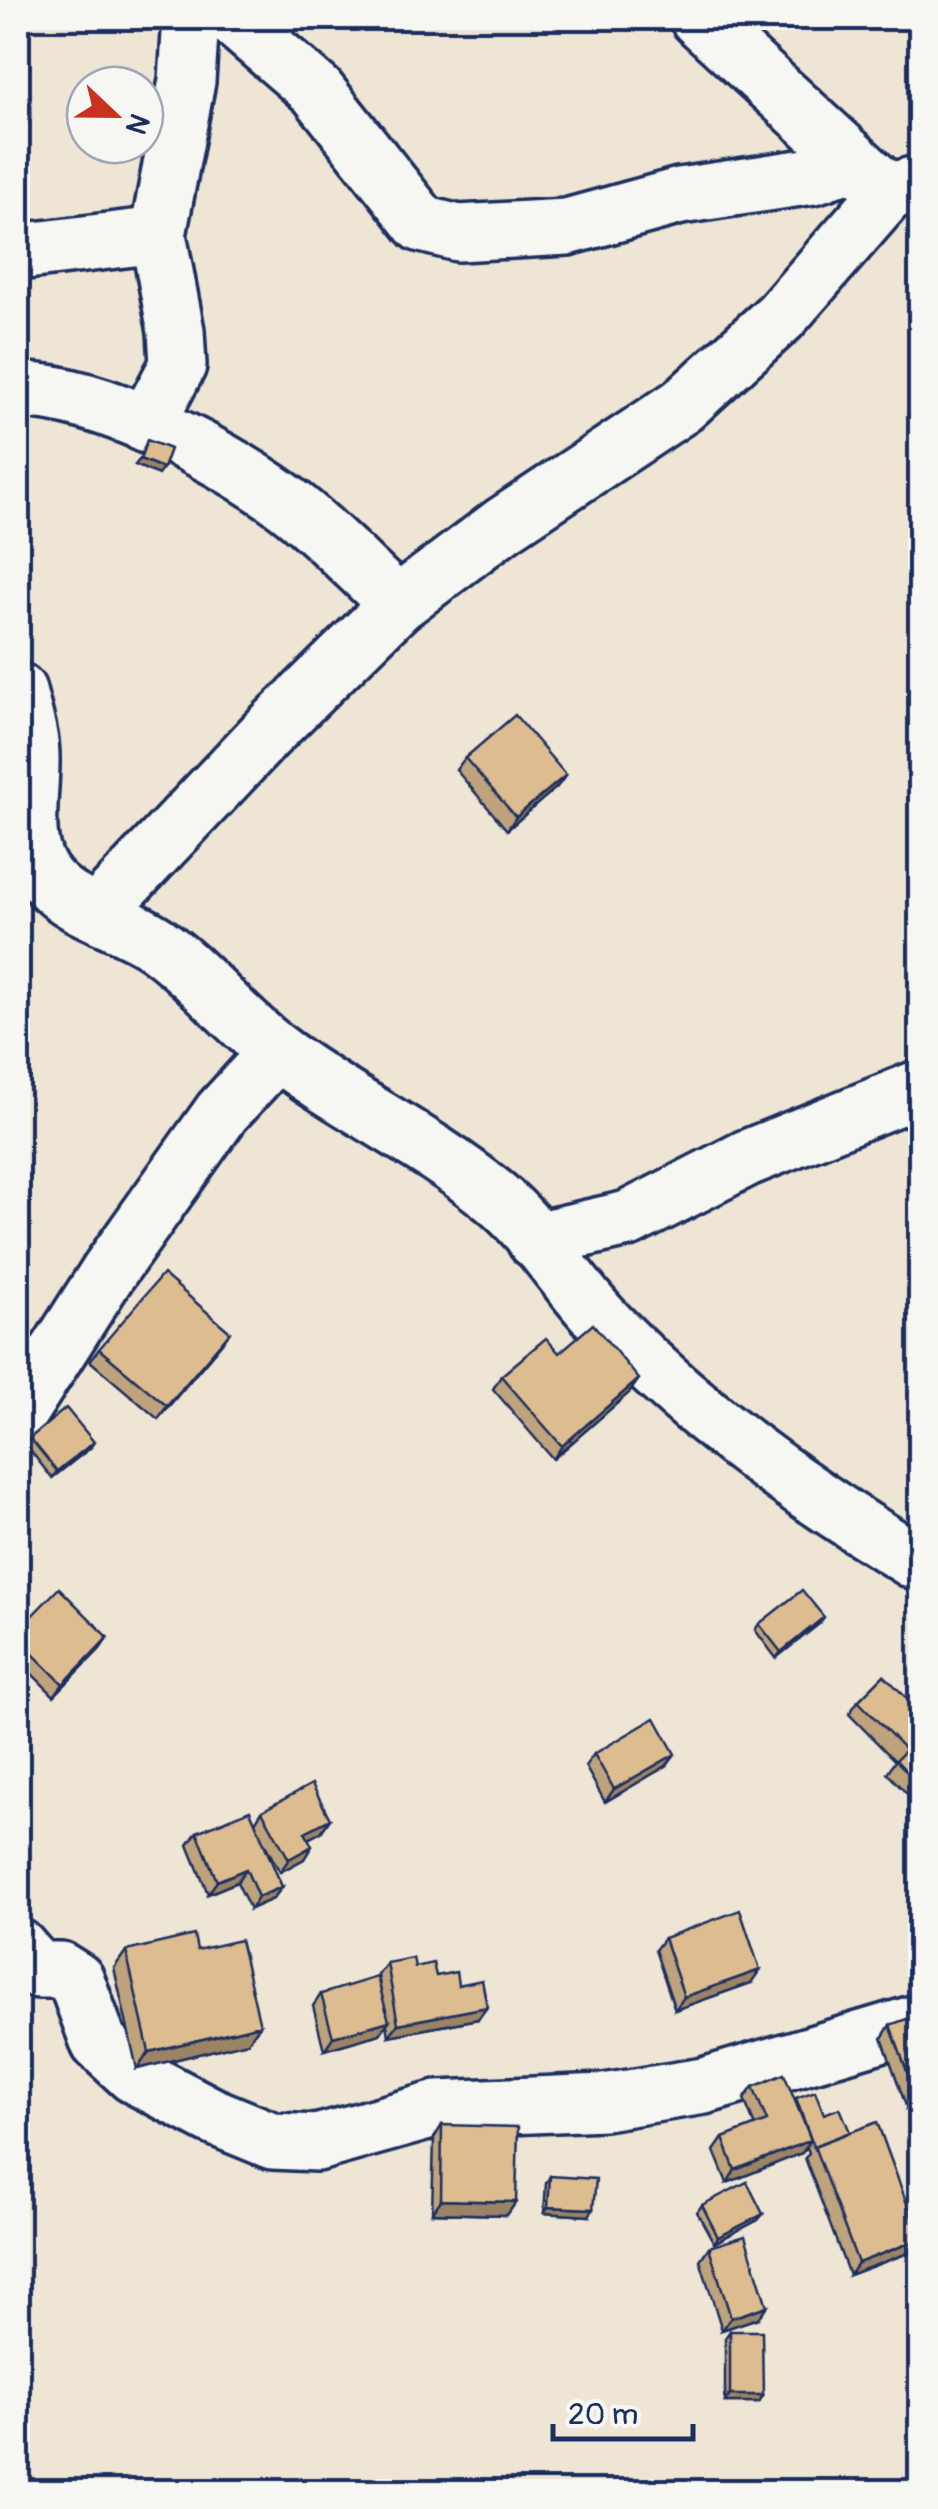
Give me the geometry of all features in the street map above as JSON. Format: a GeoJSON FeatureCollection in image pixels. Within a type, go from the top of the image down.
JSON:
{"type":"FeatureCollection","features":[{"type":"Feature","properties":{"kind":"street"},"geometry":{"type":"LineString","coordinates":[[146,425],[178,364],[176,331],[158,236],[187,80],[191,18]]}},
{"type":"Feature","properties":{"kind":"street"},"geometry":{"type":"LineString","coordinates":[[232,18],[317,91],[422,224],[458,233],[500,234],[567,227],[680,196],[799,179],[888,179]]}},
{"type":"Feature","properties":{"kind":"street"},"geometry":{"type":"LineString","coordinates":[[698,18],[888,179]]}},
{"type":"Feature","properties":{"kind":"street"},"geometry":{"type":"LineString","coordinates":[[98,912],[192,817],[265,735],[398,604],[503,525],[682,406],[782,316],[888,179]]}},
{"type":"Feature","properties":{"kind":"street"},"geometry":{"type":"LineString","coordinates":[[18,252],[158,236]]}},
{"type":"Feature","properties":{"kind":"street"},"geometry":{"type":"LineString","coordinates":[[18,392],[42,390],[146,425],[229,464],[296,510],[398,604]]}},
{"type":"Feature","properties":{"kind":"street"},"geometry":{"type":"LineString","coordinates":[[18,691],[32,758],[28,806],[33,857],[48,881],[98,912],[136,929],[164,949],[277,1052],[444,1158],[499,1200],[596,1314],[728,1435],[802,1492],[920,1564]]}},
{"type":"Feature","properties":{"kind":"street"},"geometry":{"type":"LineString","coordinates":[[18,1414],[109,1271],[222,1112],[277,1052]]}},
{"type":"Feature","properties":{"kind":"street"},"geometry":{"type":"LineString","coordinates":[[535,1240],[628,1219],[747,1158],[920,1088]]}},
{"type":"Feature","properties":{"kind":"street"},"geometry":{"type":"LineString","coordinates":[[18,1947],[38,1970],[60,1970],[76,1980],[100,2043],[134,2074],[212,2116],[273,2141],[317,2143],[438,2109],[604,2102],[704,2086],[920,2022]]}},
{"type":"Feature","properties":{"kind":"building"},"geometry":{"type":"Polygon","coordinates":[[[147,440],[170,449],[163,468],[140,459],[147,440]]]}},
{"type":"Feature","properties":{"kind":"building"},"geometry":{"type":"Polygon","coordinates":[[[515,715],[566,775],[516,817],[465,758],[515,715]]]}},
{"type":"Feature","properties":{"kind":"building"},"geometry":{"type":"Polygon","coordinates":[[[163,1274],[230,1332],[167,1406],[99,1349],[163,1274]]]}},
{"type":"Feature","properties":{"kind":"building"},"geometry":{"type":"Polygon","coordinates":[[[593,1324],[639,1379],[562,1446],[501,1376],[546,1338],[559,1353],[593,1324]]]}},
{"type":"Feature","properties":{"kind":"building"},"geometry":{"type":"Polygon","coordinates":[[[66,1408],[94,1442],[57,1471],[30,1438],[66,1408]]]}},
{"type":"Feature","properties":{"kind":"building"},"geometry":{"type":"Polygon","coordinates":[[[59,1588],[108,1637],[63,1684],[18,1639],[18,1630],[59,1588]]]}},
{"type":"Feature","properties":{"kind":"building"},"geometry":{"type":"Polygon","coordinates":[[[802,1590],[824,1617],[781,1652],[759,1624],[802,1590]]]}},
{"type":"Feature","properties":{"kind":"building"},"geometry":{"type":"Polygon","coordinates":[[[884,1675],[920,1712],[919,1785],[896,1760],[906,1750],[858,1701],[884,1675]]]}},
{"type":"Feature","properties":{"kind":"building"},"geometry":{"type":"Polygon","coordinates":[[[655,1718],[675,1754],[614,1789],[594,1754],[655,1718]]]}},
{"type":"Feature","properties":{"kind":"building"},"geometry":{"type":"Polygon","coordinates":[[[312,1784],[330,1819],[305,1832],[312,1846],[289,1859],[262,1811],[312,1784]]]}},
{"type":"Feature","properties":{"kind":"building"},"geometry":{"type":"Polygon","coordinates":[[[250,1810],[282,1887],[258,1897],[246,1869],[217,1881],[197,1832],[250,1810]]]}},
{"type":"Feature","properties":{"kind":"building"},"geometry":{"type":"Polygon","coordinates":[[[740,1910],[760,1970],[684,1997],[664,1938],[740,1910]]]}},
{"type":"Feature","properties":{"kind":"building"},"geometry":{"type":"Polygon","coordinates":[[[194,1935],[197,1950],[240,1940],[260,2025],[149,2052],[126,1951],[194,1935]]]}},
{"type":"Feature","properties":{"kind":"building"},"geometry":{"type":"Polygon","coordinates":[[[413,1958],[415,1967],[433,1963],[436,1976],[456,1972],[458,1985],[482,1980],[487,2007],[398,2024],[387,1963],[413,1958]]]}},
{"type":"Feature","properties":{"kind":"building"},"geometry":{"type":"Polygon","coordinates":[[[377,1977],[389,2021],[333,2037],[321,1994],[377,1977]]]}},
{"type":"Feature","properties":{"kind":"building"},"geometry":{"type":"Polygon","coordinates":[[[920,2014],[920,2094],[916,2096],[890,2025],[920,2014]]]}},
{"type":"Feature","properties":{"kind":"building"},"geometry":{"type":"Polygon","coordinates":[[[784,2074],[811,2140],[735,2170],[723,2138],[767,2121],[753,2087],[784,2074]]]}},
{"type":"Feature","properties":{"kind":"building"},"geometry":{"type":"Polygon","coordinates":[[[815,2091],[824,2114],[840,2108],[850,2132],[814,2148],[796,2098],[815,2091]]]}},
{"type":"Feature","properties":{"kind":"building"},"geometry":{"type":"Polygon","coordinates":[[[877,2122],[920,2239],[858,2263],[814,2146],[877,2122]]]}},
{"type":"Feature","properties":{"kind":"building"},"geometry":{"type":"Polygon","coordinates":[[[442,2125],[518,2127],[516,2202],[441,2200],[442,2125]]]}},
{"type":"Feature","properties":{"kind":"building"},"geometry":{"type":"Polygon","coordinates":[[[550,2176],[596,2179],[593,2209],[548,2207],[550,2176]]]}},
{"type":"Feature","properties":{"kind":"building"},"geometry":{"type":"Polygon","coordinates":[[[747,2182],[763,2214],[718,2237],[702,2205],[747,2182]]]}},
{"type":"Feature","properties":{"kind":"building"},"geometry":{"type":"Polygon","coordinates":[[[745,2236],[767,2306],[731,2318],[709,2247],[745,2236]]]}},
{"type":"Feature","properties":{"kind":"building"},"geometry":{"type":"Polygon","coordinates":[[[730,2331],[762,2331],[763,2395],[730,2395],[730,2331]]]}}]}
